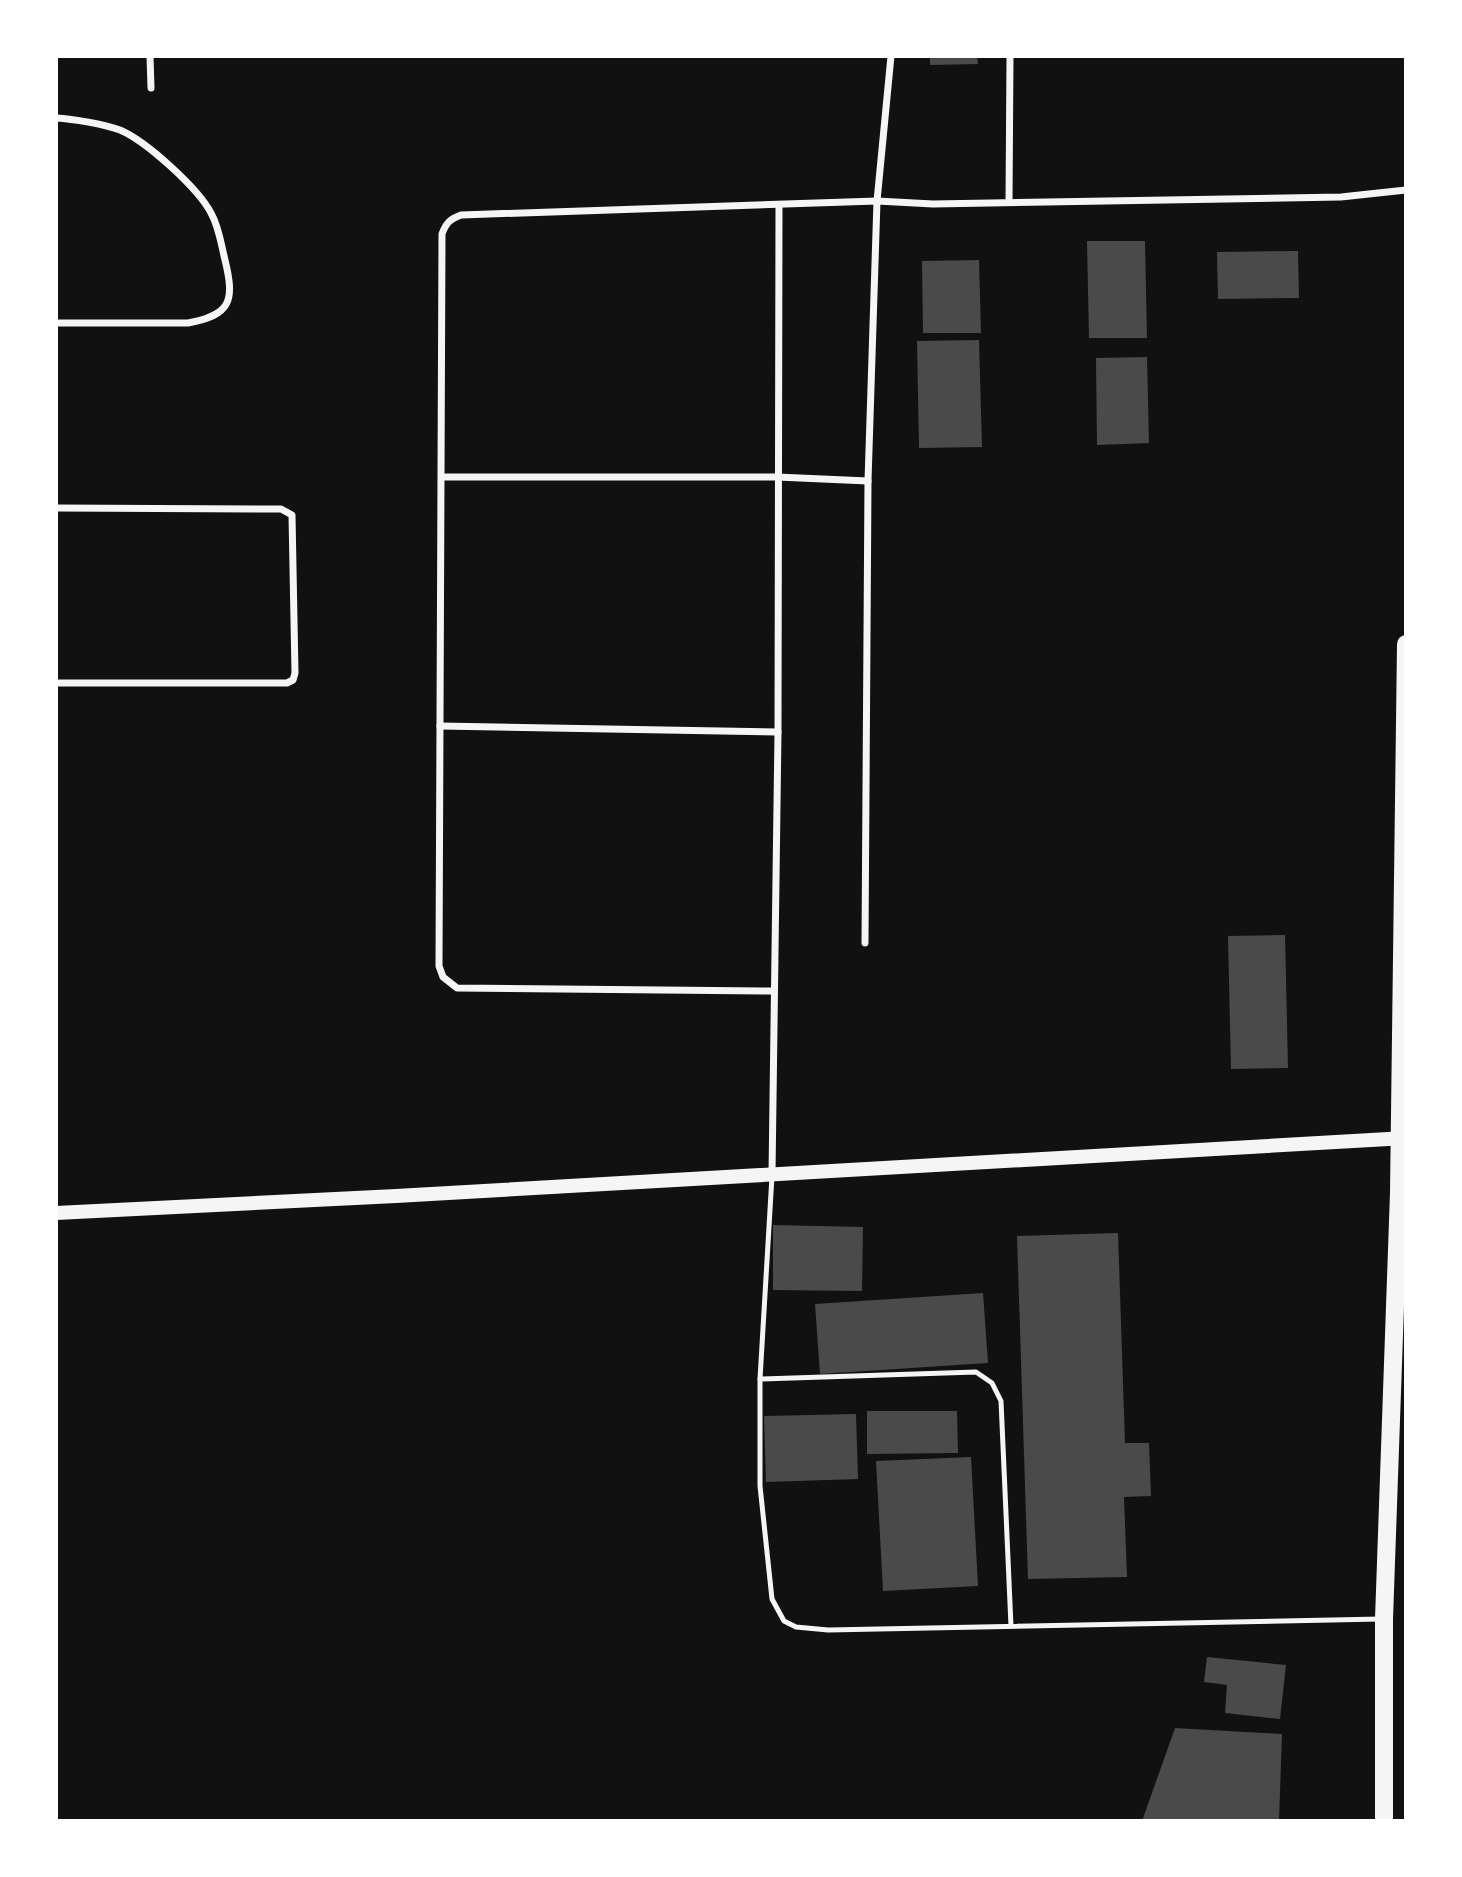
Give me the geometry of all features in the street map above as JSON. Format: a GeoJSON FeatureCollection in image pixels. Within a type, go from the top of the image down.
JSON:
{"type":"FeatureCollection","features":[{"type":"Feature","properties":{"kind":"main road"},"geometry":{"type":"LineString","coordinates":[[1384,1821],[1384,1619],[1403,1193],[1406,644]]}},
{"type":"Feature","properties":{"kind":"main road"},"geometry":{"type":"LineString","coordinates":[[56,1213],[1403,1138]]}},
{"type":"Feature","properties":{"kind":"street"},"geometry":{"type":"LineString","coordinates":[[150,56],[151,88]]}},
{"type":"Feature","properties":{"kind":"street"},"geometry":{"type":"LineString","coordinates":[[865,943],[868,481],[877,201],[891,56]]}},
{"type":"Feature","properties":{"kind":"street"},"geometry":{"type":"LineString","coordinates":[[1010,56],[1010,202]]}},
{"type":"Feature","properties":{"kind":"street"},"geometry":{"type":"LineString","coordinates":[[56,118],[120,130],[169,164],[204,202],[212,215],[230,283],[229,303],[220,314],[207,320],[188,323],[56,323]]}},
{"type":"Feature","properties":{"kind":"street"},"geometry":{"type":"LineString","coordinates":[[774,991],[457,988],[443,977],[439,966],[442,234],[445,225],[461,215],[877,201],[933,204],[1341,197],[1406,190]]}},
{"type":"Feature","properties":{"kind":"street"},"geometry":{"type":"LineString","coordinates":[[773,1175],[778,733],[779,205]]}},
{"type":"Feature","properties":{"kind":"street"},"geometry":{"type":"LineString","coordinates":[[442,477],[777,477],[868,481]]}},
{"type":"Feature","properties":{"kind":"street"},"geometry":{"type":"LineString","coordinates":[[56,508],[287,511],[292,515],[295,673],[293,680],[287,683],[56,683]]}},
{"type":"Feature","properties":{"kind":"street"},"geometry":{"type":"LineString","coordinates":[[440,726],[778,733]]}},
{"type":"Feature","properties":{"kind":"lane"},"geometry":{"type":"LineString","coordinates":[[773,1175],[760,1379],[761,1499],[772,1598],[784,1621],[796,1628],[828,1630],[1384,1619]]}},
{"type":"Feature","properties":{"kind":"lane"},"geometry":{"type":"LineString","coordinates":[[760,1379],[976,1371],[992,1383],[1001,1401],[1011,1626]]}},
{"type":"Feature","properties":{"kind":"building"},"geometry":{"type":"Polygon","coordinates":[[[930,56],[977,56],[978,64],[930,65],[930,56]]]}},
{"type":"Feature","properties":{"kind":"building"},"geometry":{"type":"Polygon","coordinates":[[[1087,241],[1145,241],[1147,338],[1089,338],[1087,241]]]}},
{"type":"Feature","properties":{"kind":"building"},"geometry":{"type":"Polygon","coordinates":[[[1298,251],[1299,298],[1218,299],[1217,252],[1298,251]]]}},
{"type":"Feature","properties":{"kind":"building"},"geometry":{"type":"Polygon","coordinates":[[[979,260],[981,333],[923,333],[922,261],[979,260]]]}},
{"type":"Feature","properties":{"kind":"building"},"geometry":{"type":"Polygon","coordinates":[[[979,340],[982,447],[919,448],[917,341],[979,340]]]}},
{"type":"Feature","properties":{"kind":"building"},"geometry":{"type":"Polygon","coordinates":[[[1147,357],[1149,443],[1097,445],[1096,358],[1147,357]]]}},
{"type":"Feature","properties":{"kind":"building"},"geometry":{"type":"Polygon","coordinates":[[[1285,935],[1288,1068],[1231,1069],[1228,936],[1285,935]]]}},
{"type":"Feature","properties":{"kind":"building"},"geometry":{"type":"Polygon","coordinates":[[[773,1225],[863,1227],[862,1291],[773,1290],[773,1225]]]}},
{"type":"Feature","properties":{"kind":"building"},"geometry":{"type":"Polygon","coordinates":[[[1118,1233],[1125,1443],[1149,1443],[1151,1496],[1124,1497],[1127,1577],[1028,1579],[1017,1236],[1118,1233]]]}},
{"type":"Feature","properties":{"kind":"building"},"geometry":{"type":"Polygon","coordinates":[[[983,1293],[988,1363],[820,1374],[815,1304],[983,1293]]]}},
{"type":"Feature","properties":{"kind":"building"},"geometry":{"type":"Polygon","coordinates":[[[867,1411],[957,1411],[958,1453],[867,1454],[867,1411]]]}},
{"type":"Feature","properties":{"kind":"building"},"geometry":{"type":"Polygon","coordinates":[[[856,1414],[858,1479],[766,1482],[764,1416],[856,1414]]]}},
{"type":"Feature","properties":{"kind":"building"},"geometry":{"type":"Polygon","coordinates":[[[971,1457],[978,1586],[883,1591],[876,1461],[971,1457]]]}},
{"type":"Feature","properties":{"kind":"building"},"geometry":{"type":"Polygon","coordinates":[[[1207,1657],[1286,1665],[1280,1719],[1225,1713],[1227,1685],[1204,1682],[1207,1657]]]}},
{"type":"Feature","properties":{"kind":"building"},"geometry":{"type":"Polygon","coordinates":[[[1175,1728],[1282,1734],[1279,1821],[1142,1821],[1175,1728]]]}}]}
